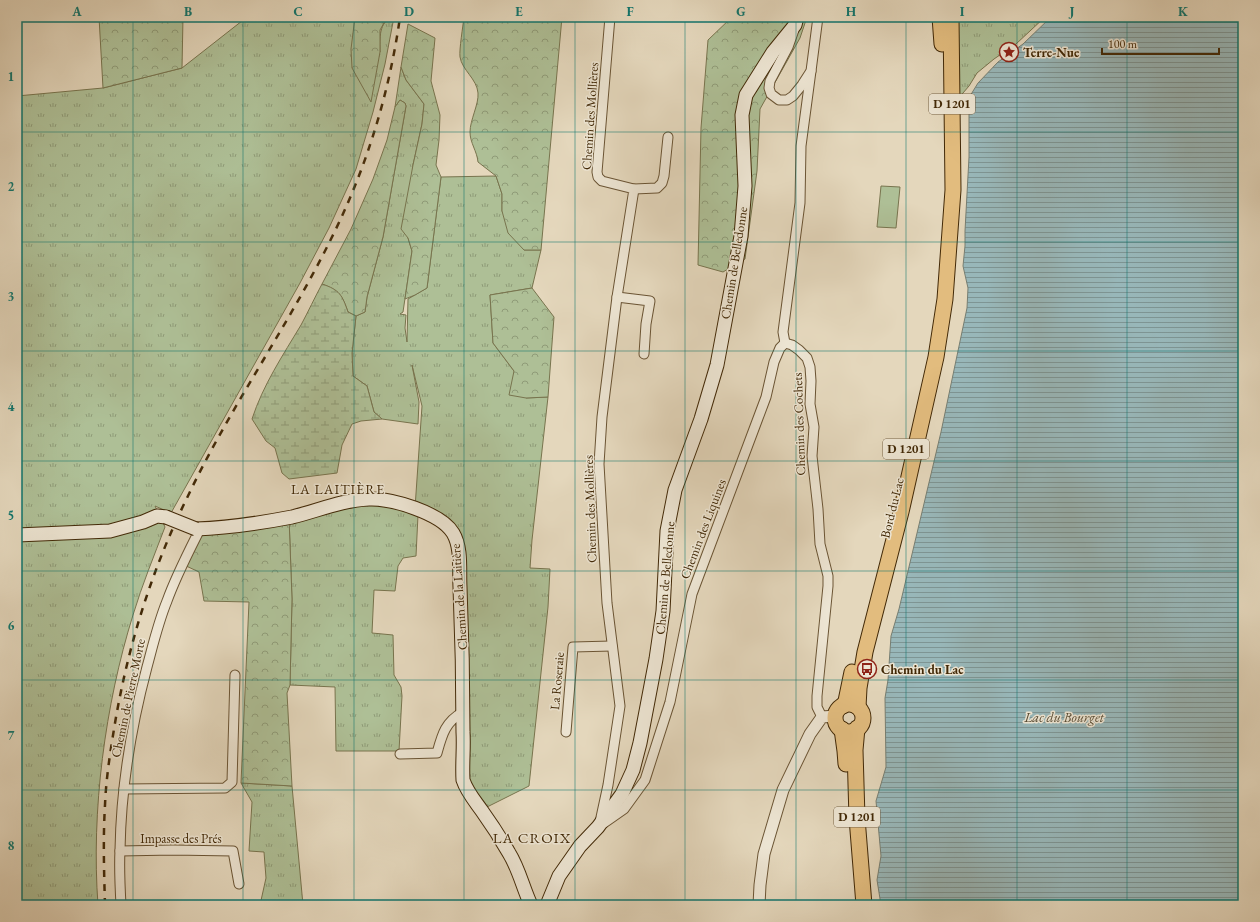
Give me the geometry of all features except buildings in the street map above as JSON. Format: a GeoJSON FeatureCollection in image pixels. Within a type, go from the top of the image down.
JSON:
{"type":"FeatureCollection","features":[{"type":"Feature","properties":{"kind":"main road","name":"D 1201"},"geometry":{"type":"LineString","coordinates":[[940,17],[948,190]]}},
{"type":"Feature","properties":{"kind":"main road","name":"D 1201"},"geometry":{"type":"LineString","coordinates":[[948,190],[951,17]]}},
{"type":"Feature","properties":{"kind":"main road","name":"Chemin de Belledonne"},"geometry":{"type":"LineString","coordinates":[[547,905],[559,876],[622,794],[633,770],[640,743],[656,659],[663,611],[667,531],[675,490],[701,419],[717,365],[741,236],[745,186],[742,115],[746,95],[773,52],[796,21]]}},
{"type":"Feature","properties":{"kind":"main road","name":"Bord du Lac"},"geometry":{"type":"LineString","coordinates":[[858,708],[859,688],[865,652],[901,512],[936,357],[945,299],[948,190]]}},
{"type":"Feature","properties":{"kind":"main road","name":"Bord du Lac"},"geometry":{"type":"LineString","coordinates":[[833,713],[846,701],[848,694],[856,649],[925,369],[936,298],[948,190]]}},
{"type":"Feature","properties":{"kind":"main road","name":"Chemin de la Laitière"},"geometry":{"type":"LineString","coordinates":[[17,535],[110,531],[143,522],[157,516],[166,517],[198,529],[252,524],[292,517],[345,502],[368,499],[405,505],[443,523],[453,533],[458,550],[463,638],[463,780],[465,787],[511,855],[531,905]]}},
{"type":"Feature","properties":{"kind":"main road"},"geometry":{"type":"LineString","coordinates":[[847,704],[854,705],[858,708],[861,710],[863,719],[858,728],[850,731],[842,729],[838,726],[833,713],[847,704]]}},
{"type":"Feature","properties":{"kind":"main road","name":"D 1201"},"geometry":{"type":"LineString","coordinates":[[858,728],[855,750],[857,818],[864,905]]}},
{"type":"Feature","properties":{"kind":"main road","name":"D 1201"},"geometry":{"type":"LineString","coordinates":[[842,729],[846,751],[850,858],[855,905]]}},
{"type":"Feature","properties":{"kind":"main road"},"geometry":{"type":"LineString","coordinates":[[554,905],[556,883]]}},
{"type":"Feature","properties":{"kind":"street","name":"Chemin des Mollières"},"geometry":{"type":"LineString","coordinates":[[610,17],[597,174],[602,181],[634,189],[657,188],[662,183],[664,176],[668,137]]}},
{"type":"Feature","properties":{"kind":"street"},"geometry":{"type":"LineString","coordinates":[[785,343],[783,332],[800,203],[801,146],[818,17]]}},
{"type":"Feature","properties":{"kind":"street"},"geometry":{"type":"LineString","coordinates":[[796,21],[788,47],[770,81],[769,88],[771,94],[779,100],[787,100],[793,96],[802,85],[811,70]]}},
{"type":"Feature","properties":{"kind":"street","name":"Chemin des Mollières"},"geometry":{"type":"LineString","coordinates":[[598,827],[608,785],[620,706],[607,603],[599,464],[602,417],[617,297],[634,189]]}},
{"type":"Feature","properties":{"kind":"street"},"geometry":{"type":"LineString","coordinates":[[617,297],[650,301],[646,324],[644,354]]}},
{"type":"Feature","properties":{"kind":"street","name":"Chemin des Cochets"},"geometry":{"type":"LineString","coordinates":[[785,343],[792,345],[803,354],[809,363],[811,373],[810,404],[814,427],[812,456],[818,509],[819,538],[828,581],[817,707],[833,713]]}},
{"type":"Feature","properties":{"kind":"street","name":"Chemin des Liquines"},"geometry":{"type":"LineString","coordinates":[[598,827],[624,809],[645,780],[670,702],[692,594],[731,494],[766,397],[774,362],[780,348],[785,343]]}},
{"type":"Feature","properties":{"kind":"street","name":"Chemin de Pierre Morte"},"geometry":{"type":"LineString","coordinates":[[121,905],[120,851],[124,789],[132,728],[156,633],[167,601],[198,529]]}},
{"type":"Feature","properties":{"kind":"street","name":"La Roseraie"},"geometry":{"type":"LineString","coordinates":[[566,732],[573,647],[612,646]]}},
{"type":"Feature","properties":{"kind":"street"},"geometry":{"type":"LineString","coordinates":[[124,789],[225,788],[232,782],[235,675]]}},
{"type":"Feature","properties":{"kind":"street"},"geometry":{"type":"LineString","coordinates":[[400,754],[437,753],[448,723],[455,716],[463,712]]}},
{"type":"Feature","properties":{"kind":"street"},"geometry":{"type":"LineString","coordinates":[[760,905],[760,885],[764,854],[783,790],[810,734],[833,713]]}},
{"type":"Feature","properties":{"kind":"street","name":"Impasse des Prés"},"geometry":{"type":"LineString","coordinates":[[120,851],[233,851],[240,884]]}},
{"type":"Feature","properties":{"kind":"green space"},"geometry":{"type":"Polygon","coordinates":[[[99,17],[183,17],[182,68],[103,88],[99,17]]]}},
{"type":"Feature","properties":{"kind":"green space"},"geometry":{"type":"Polygon","coordinates":[[[247,17],[361,17],[380,52],[380,36],[383,26],[385,22],[394,17],[385,64],[373,112],[356,169],[329,228],[300,283],[171,513],[155,506],[165,527],[140,593],[123,649],[102,758],[96,869],[98,905],[17,905],[17,96],[103,88],[182,68],[247,17]]]}},
{"type":"Feature","properties":{"kind":"green space"},"geometry":{"type":"Polygon","coordinates":[[[355,17],[391,17],[385,21],[380,30],[380,52],[371,102],[352,68],[351,49],[355,17]]]}},
{"type":"Feature","properties":{"kind":"green space"},"geometry":{"type":"Polygon","coordinates":[[[464,17],[562,17],[541,250],[524,250],[508,233],[502,211],[502,194],[496,176],[478,162],[470,132],[478,93],[475,83],[461,62],[460,57],[464,17]]]}},
{"type":"Feature","properties":{"kind":"green space"},"geometry":{"type":"Polygon","coordinates":[[[732,17],[807,17],[800,38],[760,109],[757,171],[745,259],[723,272],[698,265],[701,128],[708,40],[732,17]]]}},
{"type":"Feature","properties":{"kind":"green space"},"geometry":{"type":"Polygon","coordinates":[[[956,17],[1045,17],[1016,44],[977,73],[969,86],[957,100],[956,17]]]}},
{"type":"Feature","properties":{"kind":"green space"},"geometry":{"type":"Polygon","coordinates":[[[408,24],[435,38],[431,81],[440,115],[436,165],[441,177],[427,288],[405,299],[412,251],[408,238],[401,229],[422,124],[424,104],[406,80],[401,67],[408,24]]]}},
{"type":"Feature","properties":{"kind":"green space"},"geometry":{"type":"Polygon","coordinates":[[[401,67],[406,80],[424,104],[422,124],[413,165],[408,238],[412,251],[403,312],[400,314],[406,315],[405,328],[407,342],[408,299],[427,288],[441,177],[496,176],[502,194],[502,211],[524,250],[541,250],[532,288],[490,295],[493,343],[514,371],[526,398],[548,397],[530,568],[550,569],[548,607],[529,786],[481,810],[465,787],[459,539],[418,515],[416,556],[403,558],[398,566],[395,591],[374,590],[372,633],[393,635],[394,675],[401,687],[402,696],[399,751],[336,751],[335,687],[290,685],[292,599],[289,517],[345,502],[415,508],[422,406],[412,365],[419,402],[418,424],[382,419],[374,412],[367,386],[353,376],[352,353],[356,316],[365,312],[367,297],[383,237],[406,106],[405,103],[400,100],[395,107],[401,67]]]}},
{"type":"Feature","properties":{"kind":"green space"},"geometry":{"type":"Polygon","coordinates":[[[400,100],[405,103],[406,106],[383,237],[367,297],[365,312],[356,316],[348,312],[344,301],[337,291],[322,284],[351,229],[373,179],[387,140],[395,107],[400,100]]]}},
{"type":"Feature","properties":{"kind":"green space"},"geometry":{"type":"Polygon","coordinates":[[[881,186],[900,187],[896,228],[877,227],[881,186]]]}},
{"type":"Feature","properties":{"kind":"green space"},"geometry":{"type":"Polygon","coordinates":[[[322,284],[337,291],[342,297],[348,312],[356,316],[352,353],[353,376],[367,386],[374,412],[382,419],[361,421],[352,424],[342,445],[337,473],[289,479],[282,473],[275,448],[266,441],[252,419],[268,382],[301,325],[322,284]]]}},
{"type":"Feature","properties":{"kind":"green space"},"geometry":{"type":"Polygon","coordinates":[[[532,288],[554,317],[548,397],[526,398],[509,395],[514,371],[493,343],[490,295],[532,288]]]}},
{"type":"Feature","properties":{"kind":"green space"},"geometry":{"type":"Polygon","coordinates":[[[289,517],[292,599],[290,685],[287,693],[292,786],[241,783],[249,602],[204,601],[199,572],[182,564],[200,529],[289,517]]]}},
{"type":"Feature","properties":{"kind":"green space"},"geometry":{"type":"Polygon","coordinates":[[[241,783],[292,786],[303,905],[260,905],[266,878],[264,852],[249,851],[252,802],[241,783]]]}},
{"type":"Feature","properties":{"kind":"water","name":"Lac du Bourget"},"geometry":{"type":"Polygon","coordinates":[[[1051,17],[1243,17],[1243,905],[881,905],[877,880],[881,856],[876,801],[886,767],[885,698],[888,680],[891,636],[899,609],[941,432],[967,308],[968,288],[963,266],[969,157],[970,96],[978,83],[998,62],[1023,44],[1051,17]]]}},
{"type":"Feature","properties":{"kind":"railway"},"geometry":{"type":"LineString","coordinates":[[105,905],[104,830],[108,767],[119,699],[133,640],[142,611],[162,554],[203,465],[314,272],[344,213],[365,159],[383,103],[390,75],[400,17]]}},
{"type":"Feature","properties":{"kind":"place","name":"Terre-Nue"},"geometry":{"type":"Point","coordinates":[1009,52]}},
{"type":"Feature","properties":{"kind":"place","name":"Chemin du Lac"},"geometry":{"type":"Point","coordinates":[867,669]}},
{"type":"Feature","properties":{"kind":"district","name":"LA LAITIÈRE"},"geometry":{"type":"Point","coordinates":[338,489]}},
{"type":"Feature","properties":{"kind":"district","name":"LA CROIX"},"geometry":{"type":"Point","coordinates":[532,837]}}]}
